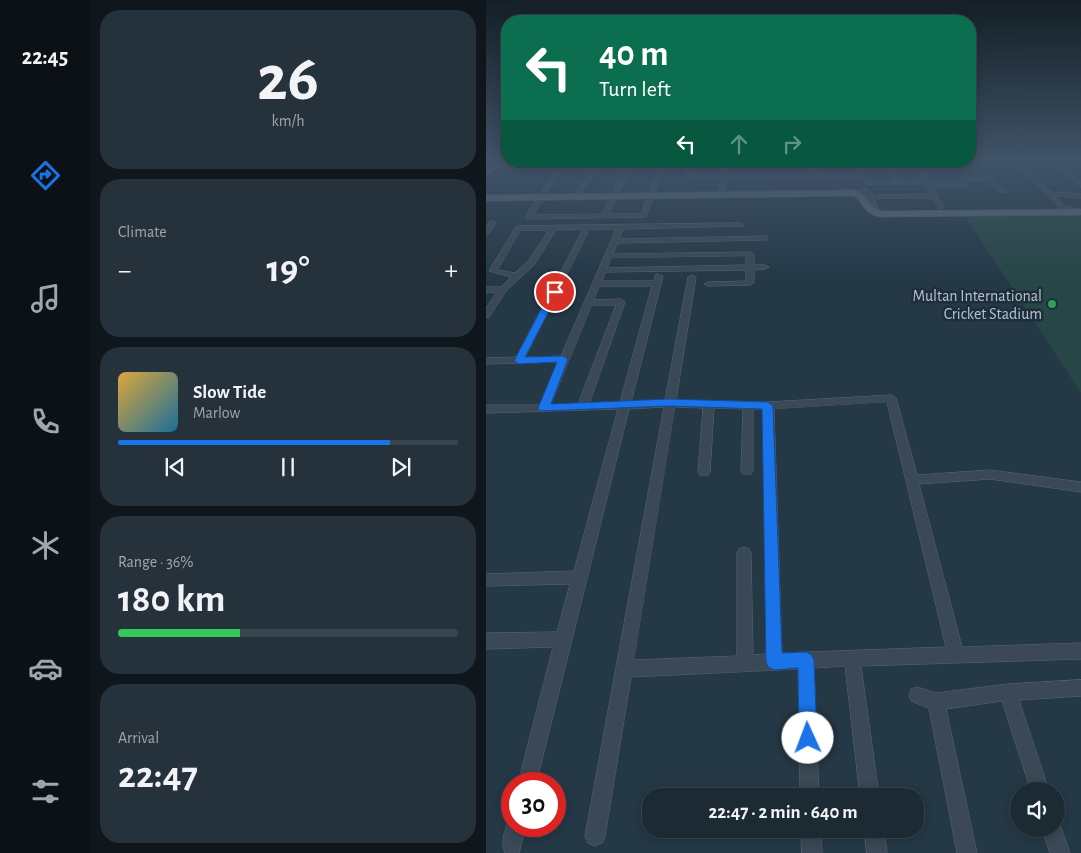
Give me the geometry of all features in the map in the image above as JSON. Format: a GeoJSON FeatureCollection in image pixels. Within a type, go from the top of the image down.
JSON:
{"type":"FeatureCollection","features":[{"type":"Feature","properties":{"kind":"main road"},"geometry":{"type":"LineString","coordinates":[[863,201],[871,212],[888,214],[1081,212]]}},
{"type":"Feature","properties":{"kind":"street"},"geometry":{"type":"LineString","coordinates":[[537,201],[528,217],[644,216],[649,201]]}},
{"type":"Feature","properties":{"kind":"street"},"geometry":{"type":"LineString","coordinates":[[605,216],[612,201]]}},
{"type":"Feature","properties":{"kind":"street"},"geometry":{"type":"LineString","coordinates":[[872,201],[875,210],[888,214]]}},
{"type":"Feature","properties":{"kind":"street"},"geometry":{"type":"LineString","coordinates":[[881,201],[888,214]]}},
{"type":"Feature","properties":{"kind":"street"},"geometry":{"type":"LineString","coordinates":[[937,201],[941,207]]}},
{"type":"Feature","properties":{"kind":"street"},"geometry":{"type":"LineString","coordinates":[[1056,201],[1062,207],[1081,212]]}},
{"type":"Feature","properties":{"kind":"street"},"geometry":{"type":"LineString","coordinates":[[486,232],[493,222]]}},
{"type":"Feature","properties":{"kind":"street"},"geometry":{"type":"LineString","coordinates":[[516,276],[493,271],[519,228],[741,225]]}},
{"type":"Feature","properties":{"kind":"street"},"geometry":{"type":"LineString","coordinates":[[544,408],[563,359],[621,226]]}},
{"type":"Feature","properties":{"kind":"street"},"geometry":{"type":"LineString","coordinates":[[519,361],[588,227]]}},
{"type":"Feature","properties":{"kind":"street"},"geometry":{"type":"LineString","coordinates":[[486,315],[503,289],[531,263],[554,228]]}},
{"type":"Feature","properties":{"kind":"street"},"geometry":{"type":"LineString","coordinates":[[614,241],[764,238]]}},
{"type":"Feature","properties":{"kind":"street"},"geometry":{"type":"LineString","coordinates":[[608,256],[750,254],[750,283],[708,284]]}},
{"type":"Feature","properties":{"kind":"street"},"geometry":{"type":"LineString","coordinates":[[602,270],[765,267]]}},
{"type":"Feature","properties":{"kind":"street"},"geometry":{"type":"LineString","coordinates":[[595,836],[692,277]]}},
{"type":"Feature","properties":{"kind":"street"},"geometry":{"type":"LineString","coordinates":[[530,772],[562,639],[659,280],[596,284]]}},
{"type":"Feature","properties":{"kind":"street"},"geometry":{"type":"LineString","coordinates":[[486,290],[503,289]]}},
{"type":"Feature","properties":{"kind":"street"},"geometry":{"type":"LineString","coordinates":[[582,408],[621,302],[588,303]]}},
{"type":"Feature","properties":{"kind":"street"},"geometry":{"type":"LineString","coordinates":[[486,361],[563,359]]}},
{"type":"Feature","properties":{"kind":"street"},"geometry":{"type":"LineString","coordinates":[[486,409],[582,408],[669,403],[768,406],[891,398],[956,654]]}},
{"type":"Feature","properties":{"kind":"street"},"geometry":{"type":"LineString","coordinates":[[704,472],[709,404]]}},
{"type":"Feature","properties":{"kind":"street"},"geometry":{"type":"LineString","coordinates":[[746,471],[748,405]]}},
{"type":"Feature","properties":{"kind":"street"},"geometry":{"type":"LineString","coordinates":[[768,406],[774,662]]}},
{"type":"Feature","properties":{"kind":"street"},"geometry":{"type":"LineString","coordinates":[[912,480],[998,474],[1024,477],[1067,487],[1081,487]]}},
{"type":"Feature","properties":{"kind":"street"},"geometry":{"type":"LineString","coordinates":[[744,553],[744,664]]}},
{"type":"Feature","properties":{"kind":"street"},"geometry":{"type":"LineString","coordinates":[[486,580],[579,577]]}},
{"type":"Feature","properties":{"kind":"street"},"geometry":{"type":"LineString","coordinates":[[486,641],[562,639]]}},
{"type":"Feature","properties":{"kind":"street"},"geometry":{"type":"LineString","coordinates":[[623,669],[852,658],[1081,651]]}},
{"type":"Feature","properties":{"kind":"street"},"geometry":{"type":"LineString","coordinates":[[852,658],[869,788]]}},
{"type":"Feature","properties":{"kind":"street"},"geometry":{"type":"LineString","coordinates":[[806,660],[810,788]]}},
{"type":"Feature","properties":{"kind":"street"},"geometry":{"type":"LineString","coordinates":[[917,695],[936,702],[1008,692],[1081,688]]}},
{"type":"Feature","properties":{"kind":"street"},"geometry":{"type":"LineString","coordinates":[[1008,692],[1037,782]]}},
{"type":"Feature","properties":{"kind":"street"},"geometry":{"type":"LineString","coordinates":[[936,702],[967,853]]}},
{"type":"Feature","properties":{"kind":"street"},"geometry":{"type":"LineString","coordinates":[[512,846],[514,837]]}},
{"type":"Feature","properties":{"kind":"street"},"geometry":{"type":"LineString","coordinates":[[1055,837],[1060,853]]}},
{"type":"Feature","properties":{"kind":"street"},"geometry":{"type":"LineString","coordinates":[[811,838],[812,853]]}},
{"type":"Feature","properties":{"kind":"street"},"geometry":{"type":"LineString","coordinates":[[875,838],[877,853]]}},
{"type":"Feature","properties":{"kind":"green space","name":"Multan International Cricket Stadium"},"geometry":{"type":"Polygon","coordinates":[[[1081,214],[1081,393],[965,216],[1081,214]]]}},
{"type":"Feature","properties":{"kind":"place","name":"Multan International Cricket Stadium"},"geometry":{"type":"Point","coordinates":[1052,304]}},
{"type":"Feature","properties":{"kind":"route"},"geometry":{"type":"LineString","coordinates":[[555,292],[519,361],[563,359],[544,408],[582,408],[669,403],[768,406],[774,662],[806,660],[808,738]]}}]}
